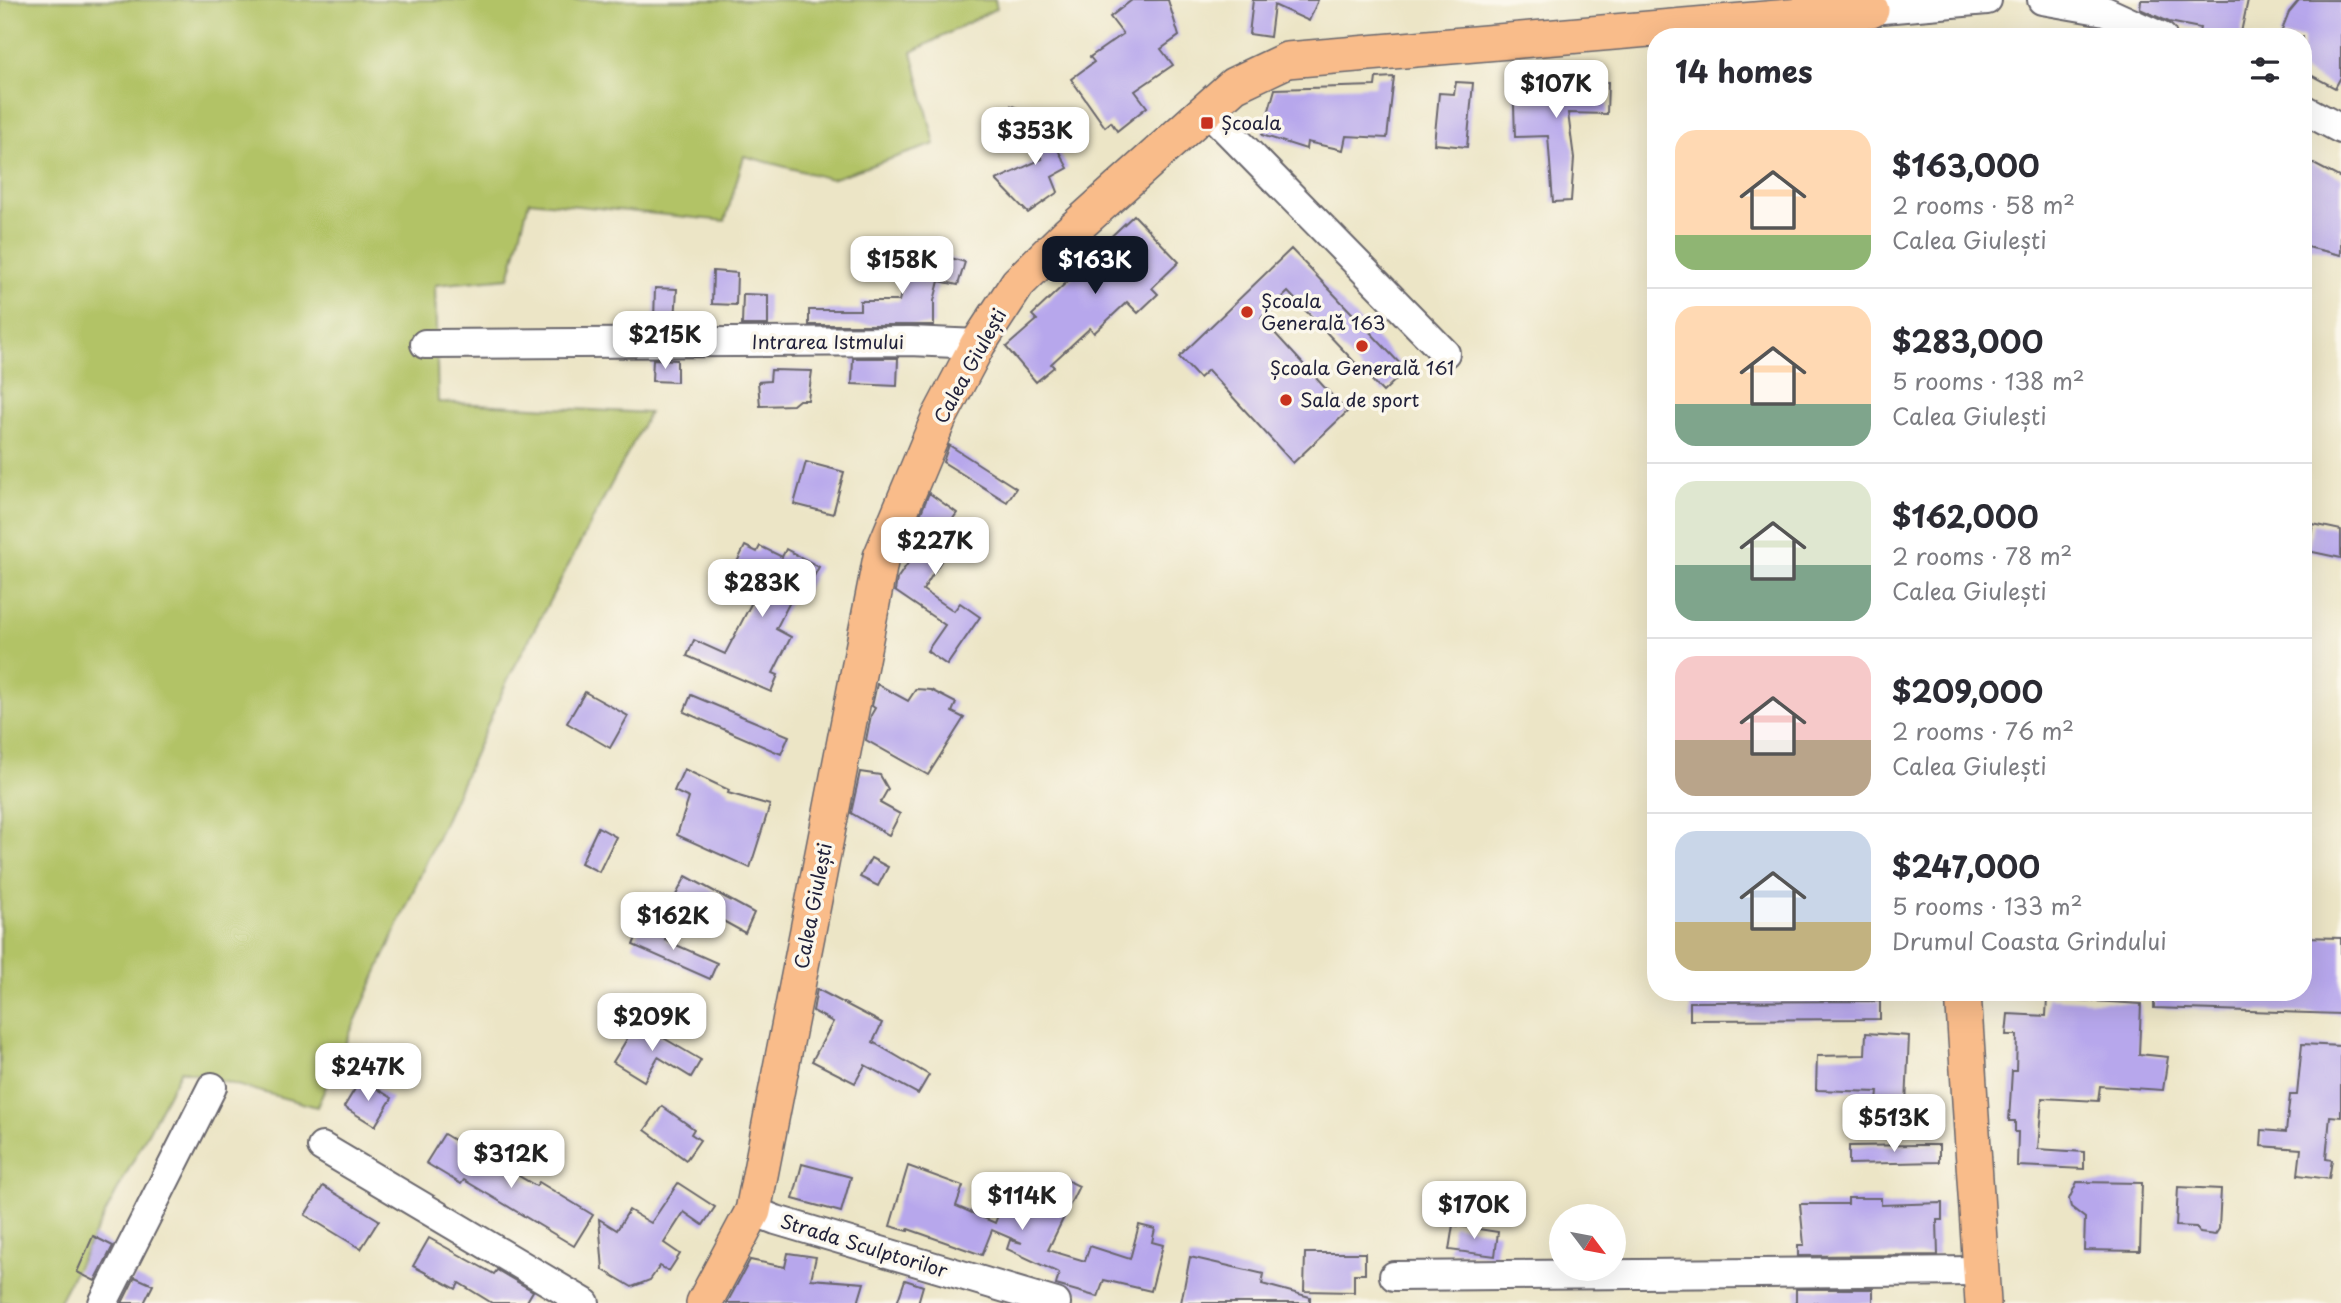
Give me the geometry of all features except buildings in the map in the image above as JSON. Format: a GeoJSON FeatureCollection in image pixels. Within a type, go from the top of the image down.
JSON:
{"type":"FeatureCollection","features":[{"type":"Feature","properties":{"kind":"main road","name":"Calea Giulești"},"geometry":{"type":"LineString","coordinates":[[1712,28],[1872,16]]}},
{"type":"Feature","properties":{"kind":"main road","name":"Calea Giulești"},"geometry":{"type":"LineString","coordinates":[[704,1303],[753,1211],[881,557],[939,418],[978,344],[1018,283],[1067,235],[1234,85],[1287,60],[1647,33]]}},
{"type":"Feature","properties":{"kind":"main road"},"geometry":{"type":"LineString","coordinates":[[1963,1001],[1982,1287]]}},
{"type":"Feature","properties":{"kind":"street","name":"Calea Giulești"},"geometry":{"type":"LineString","coordinates":[[1872,16],[1987,0]]}},
{"type":"Feature","properties":{"kind":"street"},"geometry":{"type":"LineString","coordinates":[[2042,0],[2105,11],[2142,28]]}},
{"type":"Feature","properties":{"kind":"street"},"geometry":{"type":"LineString","coordinates":[[1206,109],[1445,353]]}},
{"type":"Feature","properties":{"kind":"street"},"geometry":{"type":"LineString","coordinates":[[2312,114],[2341,129]]}},
{"type":"Feature","properties":{"kind":"street","name":"Intrarea Istmului"},"geometry":{"type":"LineString","coordinates":[[425,344],[910,341],[978,344]]}},
{"type":"Feature","properties":{"kind":"street"},"geometry":{"type":"LineString","coordinates":[[103,1303],[212,1087]]}},
{"type":"Feature","properties":{"kind":"street"},"geometry":{"type":"LineString","coordinates":[[322,1147],[585,1303]]}},
{"type":"Feature","properties":{"kind":"street","name":"Strada Sculptorilor"},"geometry":{"type":"LineString","coordinates":[[753,1211],[1056,1303]]}},
{"type":"Feature","properties":{"kind":"street"},"geometry":{"type":"LineString","coordinates":[[1394,1276],[1982,1287]]}},
{"type":"Feature","properties":{"kind":"green space"},"geometry":{"type":"Polygon","coordinates":[[[0,0],[995,0],[997,8],[912,52],[935,144],[831,179],[744,156],[725,221],[529,201],[509,278],[435,285],[438,402],[649,413],[507,681],[317,1107],[181,1070],[58,1303],[0,1303],[0,0]]]}},
{"type":"Feature","properties":{"kind":"place","name":"Școala"},"geometry":{"type":"Point","coordinates":[1207,123]}},
{"type":"Feature","properties":{"kind":"place","name":"Școala Generală 163"},"geometry":{"type":"Point","coordinates":[1247,312]}},
{"type":"Feature","properties":{"kind":"place","name":"Școala Generală 161"},"geometry":{"type":"Point","coordinates":[1362,346]}},
{"type":"Feature","properties":{"kind":"place","name":"Sala de sport"},"geometry":{"type":"Point","coordinates":[1286,400]}}]}
